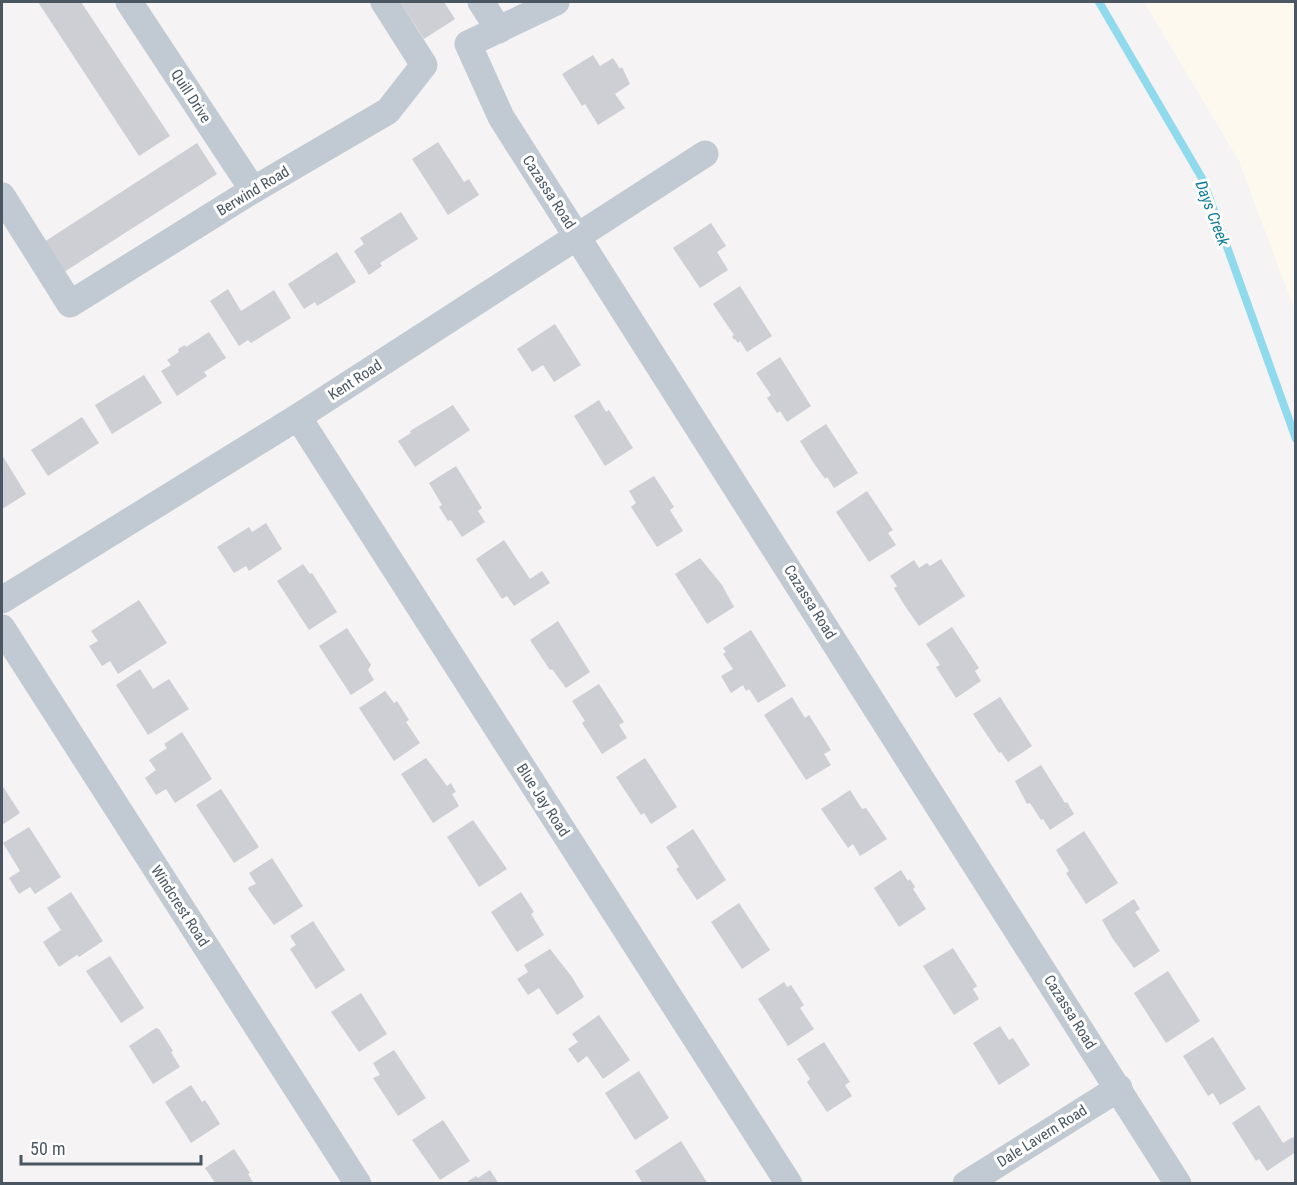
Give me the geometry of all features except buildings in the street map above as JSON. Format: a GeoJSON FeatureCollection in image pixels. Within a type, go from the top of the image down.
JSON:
{"type":"FeatureCollection","features":[{"type":"Feature","properties":{"kind":"street","name":"Quill Drive"},"geometry":{"type":"LineString","coordinates":[[129,2],[253,190]]}},
{"type":"Feature","properties":{"kind":"street","name":"Berwind Road"},"geometry":{"type":"LineString","coordinates":[[2,196],[70,304],[253,190],[388,111],[424,65],[384,2]]}},
{"type":"Feature","properties":{"kind":"street"},"geometry":{"type":"LineString","coordinates":[[481,2],[499,30],[556,2]]}},
{"type":"Feature","properties":{"kind":"street","name":"Cazassa Road"},"geometry":{"type":"LineString","coordinates":[[499,30],[468,44],[501,117],[1178,1184]]}},
{"type":"Feature","properties":{"kind":"street","name":"Kent Road"},"geometry":{"type":"LineString","coordinates":[[2,600],[298,417],[705,154]]}},
{"type":"Feature","properties":{"kind":"street","name":"Blue Jay Road"},"geometry":{"type":"LineString","coordinates":[[298,417],[789,1184]]}},
{"type":"Feature","properties":{"kind":"street","name":"Windcrest Road"},"geometry":{"type":"LineString","coordinates":[[2,628],[358,1184]]}},
{"type":"Feature","properties":{"kind":"street","name":"Dale Lavern Road"},"geometry":{"type":"LineString","coordinates":[[966,1184],[1119,1088]]}},
{"type":"Feature","properties":{"kind":"shaded area"},"geometry":{"type":"Polygon","coordinates":[[[1144,2],[1295,2],[1295,311],[1239,161],[1144,2]]]}},
{"type":"Feature","properties":{"kind":"waterway","name":"Days Creek"},"geometry":{"type":"LineString","coordinates":[[1099,2],[1203,180],[1296,439]]}}]}
